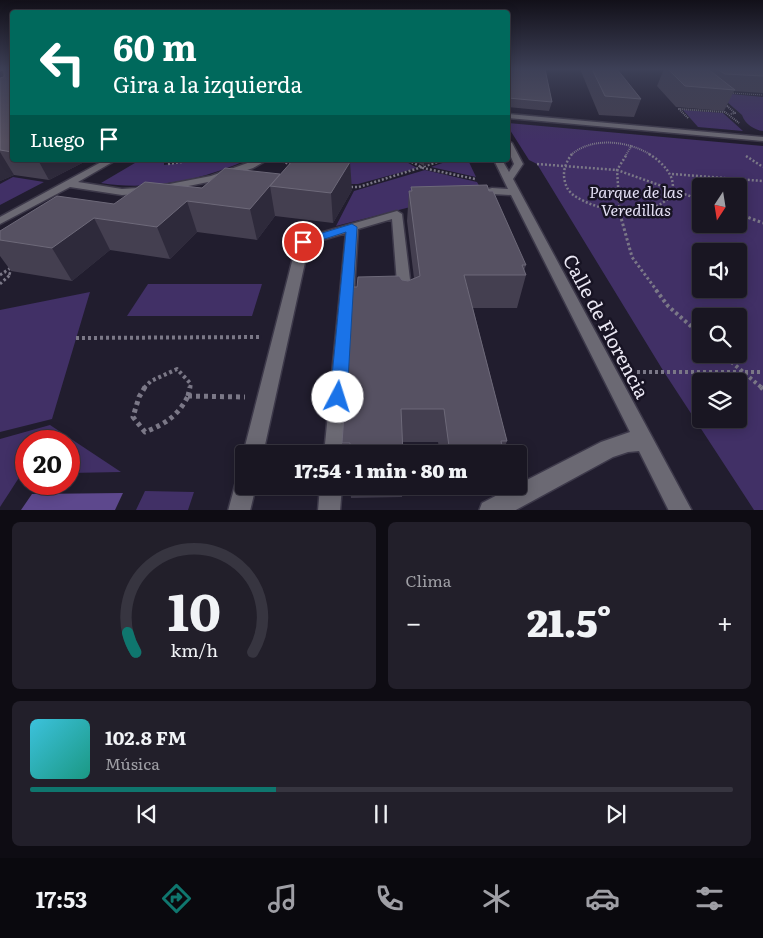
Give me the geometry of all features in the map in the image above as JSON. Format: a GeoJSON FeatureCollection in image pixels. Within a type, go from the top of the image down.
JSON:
{"type":"FeatureCollection","features":[{"type":"Feature","properties":{"kind":"street"},"geometry":{"type":"LineString","coordinates":[[510,116],[763,139]]}},
{"type":"Feature","properties":{"kind":"street"},"geometry":{"type":"LineString","coordinates":[[465,198],[511,185],[519,164],[510,147]]}},
{"type":"Feature","properties":{"kind":"street"},"geometry":{"type":"LineString","coordinates":[[0,221],[108,162]]}},
{"type":"Feature","properties":{"kind":"street"},"geometry":{"type":"LineString","coordinates":[[69,184],[122,192],[156,190],[218,176],[258,162]]}},
{"type":"Feature","properties":{"kind":"street","name":"Calle de Florencia"},"geometry":{"type":"LineString","coordinates":[[499,162],[682,510]]}},
{"type":"Feature","properties":{"kind":"street"},"geometry":{"type":"LineString","coordinates":[[255,445],[303,242],[401,213],[406,307]]}},
{"type":"Feature","properties":{"kind":"street"},"geometry":{"type":"LineString","coordinates":[[335,445],[352,227]]}},
{"type":"Feature","properties":{"kind":"street"},"geometry":{"type":"LineString","coordinates":[[490,510],[608,449],[628,442],[645,441]]}},
{"type":"Feature","properties":{"kind":"street"},"geometry":{"type":"LineString","coordinates":[[239,510],[243,495]]}},
{"type":"Feature","properties":{"kind":"street"},"geometry":{"type":"LineString","coordinates":[[330,510],[331,495]]}},
{"type":"Feature","properties":{"kind":"path"},"geometry":{"type":"LineString","coordinates":[[737,93],[763,95]]}},
{"type":"Feature","properties":{"kind":"path"},"geometry":{"type":"LineString","coordinates":[[691,122],[679,109],[735,113],[723,102]]}},
{"type":"Feature","properties":{"kind":"path"},"geometry":{"type":"LineString","coordinates":[[730,114],[743,126]]}},
{"type":"Feature","properties":{"kind":"path"},"geometry":{"type":"LineString","coordinates":[[637,140],[617,170],[619,211],[632,257],[668,306],[692,328]]}},
{"type":"Feature","properties":{"kind":"path"},"geometry":{"type":"LineString","coordinates":[[613,143],[632,146],[647,152],[661,162],[672,174],[675,182],[669,196],[654,207],[637,211],[619,211],[591,204],[569,192],[565,182],[564,167],[574,150],[584,146],[613,143]]}},
{"type":"Feature","properties":{"kind":"path"},"geometry":{"type":"LineString","coordinates":[[746,156],[763,167]]}},
{"type":"Feature","properties":{"kind":"path"},"geometry":{"type":"LineString","coordinates":[[168,162],[168,164],[182,162]]}},
{"type":"Feature","properties":{"kind":"path"},"geometry":{"type":"LineString","coordinates":[[284,162],[295,166]]}},
{"type":"Feature","properties":{"kind":"path"},"geometry":{"type":"LineString","coordinates":[[412,162],[423,168],[479,180]]}},
{"type":"Feature","properties":{"kind":"path"},"geometry":{"type":"LineString","coordinates":[[346,187],[359,186],[439,162]]}},
{"type":"Feature","properties":{"kind":"path"},"geometry":{"type":"LineString","coordinates":[[537,164],[617,170],[692,197]]}},
{"type":"Feature","properties":{"kind":"path"},"geometry":{"type":"LineString","coordinates":[[672,174],[763,181]]}},
{"type":"Feature","properties":{"kind":"path"},"geometry":{"type":"LineString","coordinates":[[748,218],[763,224]]}},
{"type":"Feature","properties":{"kind":"path"},"geometry":{"type":"LineString","coordinates":[[0,275],[13,266]]}},
{"type":"Feature","properties":{"kind":"path"},"geometry":{"type":"LineString","coordinates":[[0,284],[11,274],[5,272]]}},
{"type":"Feature","properties":{"kind":"path"},"geometry":{"type":"LineString","coordinates":[[76,338],[280,337]]}},
{"type":"Feature","properties":{"kind":"path"},"geometry":{"type":"LineString","coordinates":[[732,363],[744,373]]}},
{"type":"Feature","properties":{"kind":"path"},"geometry":{"type":"LineString","coordinates":[[177,369],[191,384],[188,396],[182,411],[168,423],[145,432],[133,418],[139,394],[152,379],[177,369]]}},
{"type":"Feature","properties":{"kind":"path"},"geometry":{"type":"LineString","coordinates":[[608,371],[763,372]]}},
{"type":"Feature","properties":{"kind":"path"},"geometry":{"type":"LineString","coordinates":[[747,376],[763,389]]}},
{"type":"Feature","properties":{"kind":"path"},"geometry":{"type":"LineString","coordinates":[[188,396],[266,397]]}},
{"type":"Feature","properties":{"kind":"green space"},"geometry":{"type":"Polygon","coordinates":[[[718,94],[763,97],[763,131],[753,128],[748,124],[742,115],[718,94]]]}},
{"type":"Feature","properties":{"kind":"green space"},"geometry":{"type":"Polygon","coordinates":[[[683,110],[723,113],[743,131],[698,127],[683,110]]]}},
{"type":"Feature","properties":{"kind":"green space","name":"Parque de las Veredillas"},"geometry":{"type":"Polygon","coordinates":[[[510,123],[763,146],[763,510],[754,510],[701,428],[747,428],[747,373],[692,373],[692,415],[537,164],[529,160],[510,130],[510,123]]]}},
{"type":"Feature","properties":{"kind":"green space"},"geometry":{"type":"Polygon","coordinates":[[[137,162],[164,162],[164,165],[187,162],[242,162],[194,178],[157,185],[138,186],[101,183],[137,162]]]}},
{"type":"Feature","properties":{"kind":"green space"},"geometry":{"type":"Polygon","coordinates":[[[349,162],[406,162],[417,168],[358,184],[351,184],[322,171],[349,162]]]}},
{"type":"Feature","properties":{"kind":"green space"},"geometry":{"type":"Polygon","coordinates":[[[445,162],[469,162],[476,177],[431,167],[445,162]]]}},
{"type":"Feature","properties":{"kind":"green space"},"geometry":{"type":"Polygon","coordinates":[[[425,170],[477,182],[481,189],[336,226],[354,191],[425,170]]]}},
{"type":"Feature","properties":{"kind":"green space"},"geometry":{"type":"Polygon","coordinates":[[[13,177],[44,182],[0,205],[0,184],[13,177]]]}},
{"type":"Feature","properties":{"kind":"green space"},"geometry":{"type":"Polygon","coordinates":[[[148,284],[262,284],[252,316],[127,316],[148,284]]]}},
{"type":"Feature","properties":{"kind":"green space"},"geometry":{"type":"Polygon","coordinates":[[[90,292],[52,419],[0,432],[0,310],[90,292]]]}},
{"type":"Feature","properties":{"kind":"green space"},"geometry":{"type":"Polygon","coordinates":[[[50,425],[58,430],[32,430],[50,425]]]}},
{"type":"Feature","properties":{"kind":"green space"},"geometry":{"type":"Polygon","coordinates":[[[15,435],[15,484],[0,507],[0,439],[15,435]]]}},
{"type":"Feature","properties":{"kind":"green space"},"geometry":{"type":"Polygon","coordinates":[[[80,445],[121,472],[80,473],[80,445]]]}},
{"type":"Feature","properties":{"kind":"green space"},"geometry":{"type":"Polygon","coordinates":[[[145,491],[194,492],[188,510],[136,510],[145,491]]]}},
{"type":"Feature","properties":{"kind":"shaded area"},"geometry":{"type":"Polygon","coordinates":[[[80,493],[123,493],[115,510],[21,510],[31,495],[80,495],[80,493]]]}},
{"type":"Feature","properties":{"kind":"building"},"geometry":{"type":"Polygon","coordinates":[[[0,93],[10,93],[10,152],[0,150],[0,93]]]}},
{"type":"Feature","properties":{"kind":"building"},"geometry":{"type":"Polygon","coordinates":[[[510,93],[550,93],[552,102],[510,98],[510,93]]]}},
{"type":"Feature","properties":{"kind":"building"},"geometry":{"type":"Polygon","coordinates":[[[603,93],[636,93],[641,99],[605,96],[603,93]]]}},
{"type":"Feature","properties":{"kind":"building"},"geometry":{"type":"Polygon","coordinates":[[[291,162],[350,162],[331,193],[270,186],[291,162]]]}},
{"type":"Feature","properties":{"kind":"building"},"geometry":{"type":"Polygon","coordinates":[[[225,168],[280,174],[250,209],[187,201],[157,227],[94,218],[52,248],[0,240],[0,231],[57,196],[114,204],[145,182],[202,188],[225,168]]]}},
{"type":"Feature","properties":{"kind":"building"},"geometry":{"type":"Polygon","coordinates":[[[487,185],[489,191],[493,191],[526,265],[522,265],[526,275],[464,275],[507,441],[501,441],[502,445],[449,445],[444,409],[401,409],[403,445],[350,445],[350,443],[342,443],[353,287],[357,287],[358,277],[399,276],[402,280],[408,281],[420,276],[409,191],[412,191],[411,187],[487,185]]]}},
{"type":"Feature","properties":{"kind":"route"},"geometry":{"type":"LineString","coordinates":[[303,242],[352,227],[338,397]]}}]}
